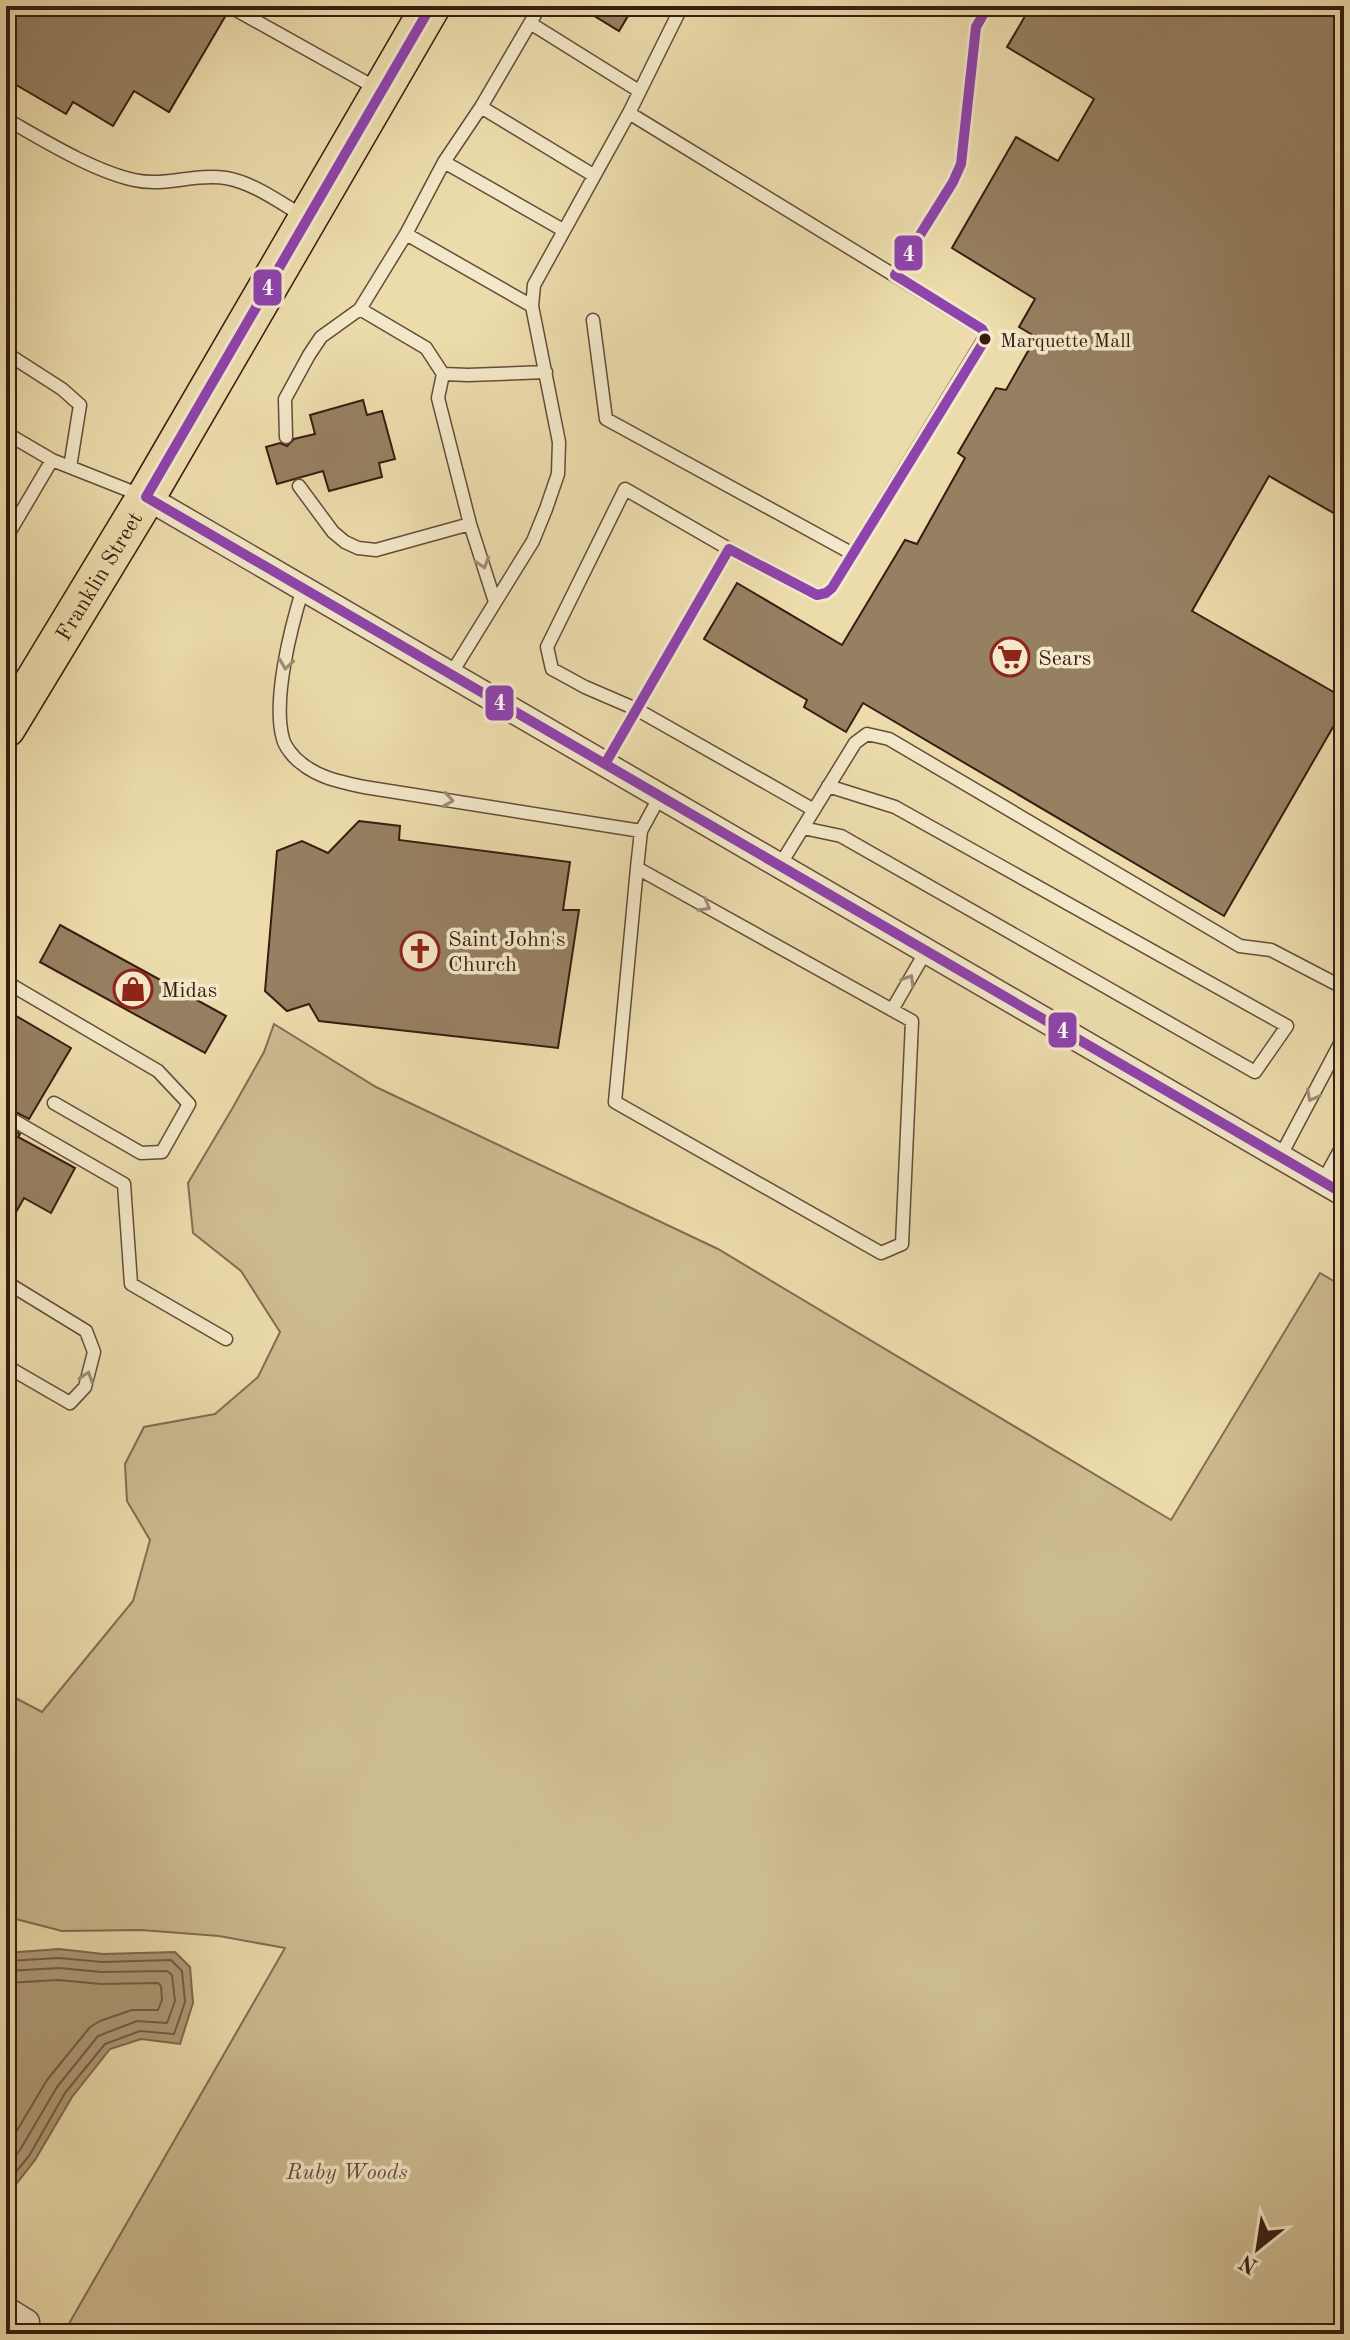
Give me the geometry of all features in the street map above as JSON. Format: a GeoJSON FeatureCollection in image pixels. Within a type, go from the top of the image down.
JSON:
{"type":"FeatureCollection","features":[{"type":"Feature","properties":{"kind":"main road","name":"Franklin Street"},"geometry":{"type":"LineString","coordinates":[[6,728],[17,685],[146,497],[431,6]]}},
{"type":"Feature","properties":{"kind":"street"},"geometry":{"type":"LineString","coordinates":[[146,497],[1344,1194]]}},
{"type":"Feature","properties":{"kind":"street"},"geometry":{"type":"LineString","coordinates":[[6,2309],[27,2322]]}},
{"type":"Feature","properties":{"kind":"lane"},"geometry":{"type":"LineString","coordinates":[[229,6],[381,91]]}},
{"type":"Feature","properties":{"kind":"lane"},"geometry":{"type":"LineString","coordinates":[[286,437],[285,399],[309,355],[321,337],[360,309],[406,234],[444,162],[481,107],[540,6]]}},
{"type":"Feature","properties":{"kind":"lane"},"geometry":{"type":"LineString","coordinates":[[451,674],[533,541],[558,474],[559,442],[532,306],[534,285],[629,113],[682,6]]}},
{"type":"Feature","properties":{"kind":"lane"},"geometry":{"type":"LineString","coordinates":[[895,275],[961,164],[976,27],[988,6]]}},
{"type":"Feature","properties":{"kind":"lane"},"geometry":{"type":"LineString","coordinates":[[530,23],[639,91]]}},
{"type":"Feature","properties":{"kind":"lane"},"geometry":{"type":"LineString","coordinates":[[481,107],[593,175]]}},
{"type":"Feature","properties":{"kind":"lane"},"geometry":{"type":"LineString","coordinates":[[629,113],[982,329],[986,336],[832,588],[826,593],[817,595],[625,489],[547,647],[552,669],[636,709],[814,810]]}},
{"type":"Feature","properties":{"kind":"lane"},"geometry":{"type":"LineString","coordinates":[[6,119],[105,171],[147,181],[226,178],[256,188],[307,219]]}},
{"type":"Feature","properties":{"kind":"lane"},"geometry":{"type":"LineString","coordinates":[[444,162],[563,230]]}},
{"type":"Feature","properties":{"kind":"lane"},"geometry":{"type":"LineString","coordinates":[[406,234],[532,306]]}},
{"type":"Feature","properties":{"kind":"lane"},"geometry":{"type":"LineString","coordinates":[[360,309],[426,348],[443,374],[438,398],[470,524],[495,602]]}},
{"type":"Feature","properties":{"kind":"lane"},"geometry":{"type":"LineString","coordinates":[[593,320],[606,419],[853,554]]}},
{"type":"Feature","properties":{"kind":"lane"},"geometry":{"type":"LineString","coordinates":[[6,353],[62,389],[80,405],[70,467]]}},
{"type":"Feature","properties":{"kind":"lane"},"geometry":{"type":"LineString","coordinates":[[443,374],[546,372]]}},
{"type":"Feature","properties":{"kind":"lane"},"geometry":{"type":"LineString","coordinates":[[6,433],[52,460],[146,497]]}},
{"type":"Feature","properties":{"kind":"lane"},"geometry":{"type":"LineString","coordinates":[[6,538],[52,460]]}},
{"type":"Feature","properties":{"kind":"lane"},"geometry":{"type":"LineString","coordinates":[[299,486],[333,532],[358,548],[376,550],[470,524]]}},
{"type":"Feature","properties":{"kind":"lane"},"geometry":{"type":"LineString","coordinates":[[605,764],[729,549]]}},
{"type":"Feature","properties":{"kind":"lane"},"geometry":{"type":"LineString","coordinates":[[303,588],[291,627],[278,713],[283,743],[300,763],[325,778],[364,787],[641,831]]}},
{"type":"Feature","properties":{"kind":"lane"},"geometry":{"type":"LineString","coordinates":[[780,865],[855,743],[867,734],[889,739],[1240,946],[1271,950],[1344,988]]}},
{"type":"Feature","properties":{"kind":"lane"},"geometry":{"type":"LineString","coordinates":[[803,828],[841,836],[1255,1072],[1287,1026],[895,807],[828,786]]}},
{"type":"Feature","properties":{"kind":"lane"},"geometry":{"type":"LineString","coordinates":[[637,868],[912,1021],[902,1244],[881,1253],[615,1102],[637,868],[641,831],[660,796]]}},
{"type":"Feature","properties":{"kind":"lane"},"geometry":{"type":"LineString","coordinates":[[892,1010],[926,951]]}},
{"type":"Feature","properties":{"kind":"lane"},"geometry":{"type":"LineString","coordinates":[[6,985],[13,986],[158,1071],[189,1104],[162,1152],[141,1153],[54,1103]]}},
{"type":"Feature","properties":{"kind":"lane"},"geometry":{"type":"LineString","coordinates":[[1280,1157],[1344,1036]]}},
{"type":"Feature","properties":{"kind":"lane"},"geometry":{"type":"LineString","coordinates":[[6,1116],[124,1184],[131,1284],[226,1339]]}},
{"type":"Feature","properties":{"kind":"lane"},"geometry":{"type":"LineString","coordinates":[[1323,1181],[1344,1143]]}},
{"type":"Feature","properties":{"kind":"lane"},"geometry":{"type":"LineString","coordinates":[[6,1282],[86,1331],[94,1352],[85,1387],[70,1403],[6,1366]]}},
{"type":"Feature","properties":{"kind":"green space","name":"Ruby Woods"},"geometry":{"type":"Polygon","coordinates":[[[274,1024],[376,1087],[718,1249],[1171,1520],[1320,1273],[1344,1287],[1344,2334],[63,2334],[285,1948],[219,1936],[141,1930],[62,1931],[12,1918],[6,1912],[6,1693],[42,1712],[133,1601],[150,1540],[127,1501],[125,1464],[144,1427],[215,1414],[258,1377],[280,1332],[241,1271],[193,1233],[188,1183],[264,1052],[274,1024]]]}},
{"type":"Feature","properties":{"kind":"water"},"geometry":{"type":"Polygon","coordinates":[[[59,1949],[103,1954],[175,1952],[190,1967],[193,2003],[180,2044],[141,2039],[110,2049],[72,2097],[35,2160],[6,2197],[6,1953],[59,1949]]]}},
{"type":"Feature","properties":{"kind":"building"},"geometry":{"type":"Polygon","coordinates":[[[6,6],[220,6],[226,15],[169,112],[134,91],[113,126],[73,102],[66,114],[6,79],[6,6]]]}},
{"type":"Feature","properties":{"kind":"building"},"geometry":{"type":"Polygon","coordinates":[[[578,6],[634,6],[619,31],[578,6]]]}},
{"type":"Feature","properties":{"kind":"building","name":"Marquette Mall"},"geometry":{"type":"Polygon","coordinates":[[[1031,6],[1344,6],[1344,519],[1269,476],[1192,611],[1344,698],[1344,708],[1224,916],[863,703],[846,732],[804,707],[807,700],[704,639],[737,583],[842,645],[905,540],[917,544],[965,458],[958,453],[996,388],[1006,390],[1036,337],[1019,327],[1035,299],[952,248],[1016,137],[1058,161],[1094,99],[1007,47],[1031,6]]]}},
{"type":"Feature","properties":{"kind":"building"},"geometry":{"type":"Polygon","coordinates":[[[363,400],[367,415],[382,411],[395,459],[379,463],[382,477],[329,491],[323,471],[277,484],[266,447],[280,443],[287,446],[294,439],[315,434],[310,415],[363,400]]]}},
{"type":"Feature","properties":{"kind":"building","name":"Saint John's Church"},"geometry":{"type":"Polygon","coordinates":[[[359,821],[400,826],[399,840],[570,862],[563,910],[579,910],[558,1048],[319,1021],[309,1004],[287,1011],[265,991],[277,851],[302,841],[328,853],[359,821]]]}},
{"type":"Feature","properties":{"kind":"building","name":"Midas"},"geometry":{"type":"Polygon","coordinates":[[[60,925],[226,1016],[205,1053],[40,962],[60,925]]]}},
{"type":"Feature","properties":{"kind":"building"},"geometry":{"type":"Polygon","coordinates":[[[6,1010],[71,1048],[29,1119],[6,1107],[6,1010]]]}},
{"type":"Feature","properties":{"kind":"building"},"geometry":{"type":"Polygon","coordinates":[[[6,1126],[20,1134],[18,1137],[75,1168],[51,1213],[24,1198],[6,1230],[6,1126]]]}},
{"type":"Feature","properties":{"kind":"transit line","name":"4"},"geometry":{"type":"LineString","coordinates":[[431,6],[146,497],[1344,1194]]}},
{"type":"Feature","properties":{"kind":"transit line","name":"4"},"geometry":{"type":"LineString","coordinates":[[605,764],[729,549],[817,595],[826,593],[832,588],[983,343],[986,336],[982,329],[895,275],[961,164],[976,27],[988,6]]}},
{"type":"Feature","properties":{"kind":"place","name":"Marquette Mall"},"geometry":{"type":"Point","coordinates":[985,339]}},
{"type":"Feature","properties":{"kind":"place","name":"Sears"},"geometry":{"type":"Point","coordinates":[1010,657]}},
{"type":"Feature","properties":{"kind":"place","name":"Saint John's Church"},"geometry":{"type":"Point","coordinates":[420,951]}},
{"type":"Feature","properties":{"kind":"place","name":"Midas"},"geometry":{"type":"Point","coordinates":[133,989]}}]}
